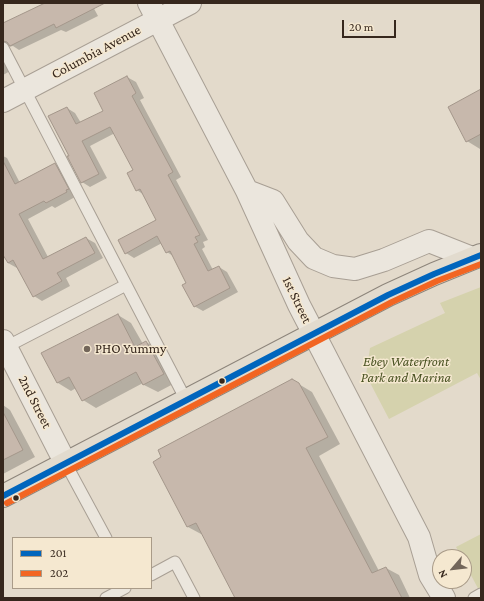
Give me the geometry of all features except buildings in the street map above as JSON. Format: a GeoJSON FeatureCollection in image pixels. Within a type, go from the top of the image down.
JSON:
{"type":"FeatureCollection","features":[{"type":"Feature","properties":{"kind":"main road"},"geometry":{"type":"LineString","coordinates":[[3,496],[388,295],[434,274],[477,257]]}},
{"type":"Feature","properties":{"kind":"street","name":"Columbia Avenue"},"geometry":{"type":"LineString","coordinates":[[3,101],[25,90],[153,11],[190,3]]}},
{"type":"Feature","properties":{"kind":"street","name":"1st Street"},"geometry":{"type":"LineString","coordinates":[[153,11],[248,192],[298,305],[314,333],[419,537],[430,575],[444,598]]}},
{"type":"Feature","properties":{"kind":"street"},"geometry":{"type":"LineString","coordinates":[[248,192],[273,200],[298,241],[314,258],[333,266],[355,269],[384,260],[429,241],[477,257]]}},
{"type":"Feature","properties":{"kind":"street","name":"2nd Street"},"geometry":{"type":"LineString","coordinates":[[7,356],[66,464]]}},
{"type":"Feature","properties":{"kind":"lane"},"geometry":{"type":"LineString","coordinates":[[3,48],[186,400]]}},
{"type":"Feature","properties":{"kind":"lane"},"geometry":{"type":"LineString","coordinates":[[7,356],[126,285]]}},
{"type":"Feature","properties":{"kind":"lane"},"geometry":{"type":"LineString","coordinates":[[66,464],[105,537]]}},
{"type":"Feature","properties":{"kind":"lane"},"geometry":{"type":"LineString","coordinates":[[152,574],[175,562],[194,598]]}},
{"type":"Feature","properties":{"kind":"lane"},"geometry":{"type":"LineString","coordinates":[[106,598],[123,589]]}},
{"type":"Feature","properties":{"kind":"lane"},"geometry":{"type":"LineString","coordinates":[[474,598],[481,594]]}},
{"type":"Feature","properties":{"kind":"green space","name":"Ebey Waterfront Park and Marina"},"geometry":{"type":"Polygon","coordinates":[[[481,287],[481,380],[477,373],[389,419],[366,375],[370,348],[445,313],[440,303],[481,287]]]}},
{"type":"Feature","properties":{"kind":"green space"},"geometry":{"type":"Polygon","coordinates":[[[481,534],[481,594],[472,577],[472,549],[457,549],[456,547],[481,534]]]}},
{"type":"Feature","properties":{"kind":"transit line","name":"201"},"geometry":{"type":"LineString","coordinates":[[3,496],[388,295],[481,255]]}},
{"type":"Feature","properties":{"kind":"transit line","name":"202"},"geometry":{"type":"LineString","coordinates":[[7,503],[392,302],[437,281],[481,264]]}},
{"type":"Feature","properties":{"kind":"place","name":"PHO Yummy"},"geometry":{"type":"Point","coordinates":[87,349]}}]}
